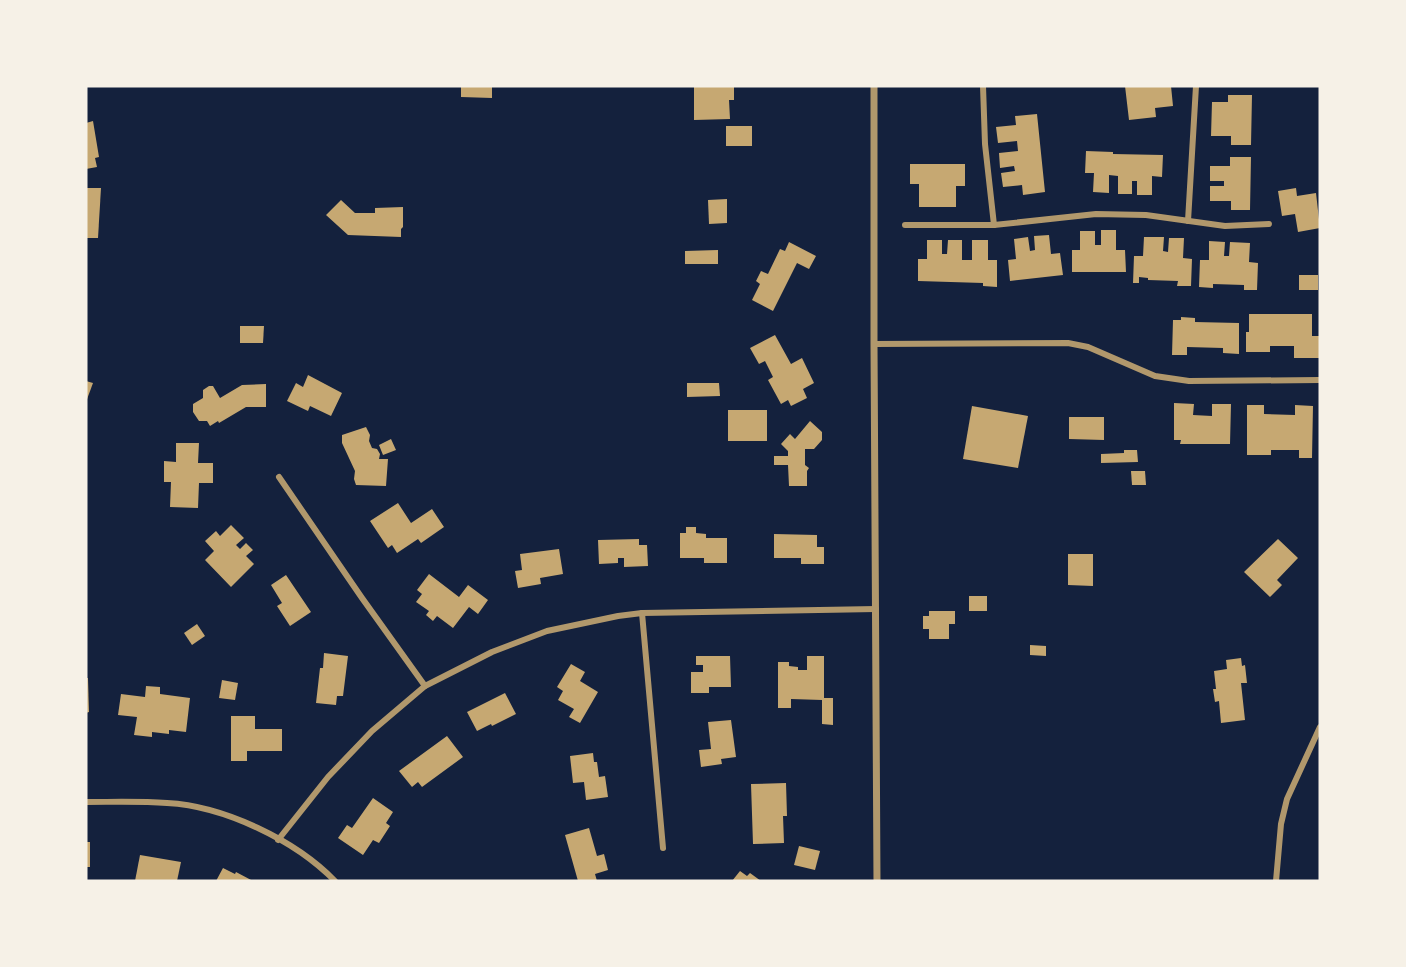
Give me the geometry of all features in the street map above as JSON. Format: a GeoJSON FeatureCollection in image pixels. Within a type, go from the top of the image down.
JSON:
{"type":"FeatureCollection","features":[{"type":"Feature","properties":{"kind":"street"},"geometry":{"type":"LineString","coordinates":[[874,86],[877,881]]}},
{"type":"Feature","properties":{"kind":"street"},"geometry":{"type":"LineString","coordinates":[[983,86],[985,144],[994,225]]}},
{"type":"Feature","properties":{"kind":"street"},"geometry":{"type":"LineString","coordinates":[[1188,221],[1196,86]]}},
{"type":"Feature","properties":{"kind":"street"},"geometry":{"type":"LineString","coordinates":[[905,225],[994,225],[1096,214],[1146,215],[1225,226],[1269,224]]}},
{"type":"Feature","properties":{"kind":"street"},"geometry":{"type":"LineString","coordinates":[[874,344],[1068,344],[1088,347],[1155,376],[1189,381],[1320,380]]}},
{"type":"Feature","properties":{"kind":"street"},"geometry":{"type":"LineString","coordinates":[[279,477],[425,686]]}},
{"type":"Feature","properties":{"kind":"street"},"geometry":{"type":"LineString","coordinates":[[278,840],[328,777],[372,731],[425,686],[492,652],[547,631],[642,613],[876,609]]}},
{"type":"Feature","properties":{"kind":"street"},"geometry":{"type":"LineString","coordinates":[[642,613],[663,848]]}},
{"type":"Feature","properties":{"kind":"street"},"geometry":{"type":"LineString","coordinates":[[1276,881],[1281,824],[1287,799],[1320,727]]}},
{"type":"Feature","properties":{"kind":"street"},"geometry":{"type":"LineString","coordinates":[[86,802],[168,803],[229,816],[307,857],[335,881]]}},
{"type":"Feature","properties":{"kind":"building"},"geometry":{"type":"Polygon","coordinates":[[[461,86],[492,86],[492,98],[461,97],[461,86]]]}},
{"type":"Feature","properties":{"kind":"building"},"geometry":{"type":"Polygon","coordinates":[[[694,86],[734,86],[734,100],[729,100],[730,119],[694,120],[694,86]]]}},
{"type":"Feature","properties":{"kind":"building"},"geometry":{"type":"Polygon","coordinates":[[[1125,86],[1171,86],[1173,106],[1155,108],[1156,117],[1129,120],[1125,86]]]}},
{"type":"Feature","properties":{"kind":"building"},"geometry":{"type":"Polygon","coordinates":[[[1228,95],[1252,95],[1251,145],[1231,145],[1231,136],[1211,136],[1212,102],[1228,102],[1228,95]]]}},
{"type":"Feature","properties":{"kind":"building"},"geometry":{"type":"Polygon","coordinates":[[[1037,114],[1045,192],[1023,195],[1022,185],[1003,187],[1001,173],[1015,171],[1014,166],[1000,168],[999,153],[1018,151],[1017,141],[998,143],[996,127],[1016,125],[1015,116],[1037,114]]]}},
{"type":"Feature","properties":{"kind":"building"},"geometry":{"type":"Polygon","coordinates":[[[93,121],[99,157],[95,158],[97,167],[86,169],[86,123],[93,121]]]}},
{"type":"Feature","properties":{"kind":"building"},"geometry":{"type":"Polygon","coordinates":[[[726,126],[752,126],[752,146],[726,146],[726,126]]]}},
{"type":"Feature","properties":{"kind":"building"},"geometry":{"type":"Polygon","coordinates":[[[1086,151],[1163,155],[1162,177],[1152,176],[1152,195],[1137,195],[1137,181],[1132,181],[1132,194],[1118,194],[1118,176],[1109,175],[1109,193],[1093,192],[1094,173],[1085,173],[1086,151]]]}},
{"type":"Feature","properties":{"kind":"building"},"geometry":{"type":"Polygon","coordinates":[[[1230,157],[1251,157],[1250,210],[1231,210],[1231,201],[1210,201],[1210,186],[1224,186],[1224,181],[1210,181],[1210,166],[1230,166],[1230,157]]]}},
{"type":"Feature","properties":{"kind":"building"},"geometry":{"type":"Polygon","coordinates":[[[910,164],[965,164],[965,186],[956,186],[956,207],[919,207],[919,184],[910,184],[910,164]]]}},
{"type":"Feature","properties":{"kind":"building"},"geometry":{"type":"Polygon","coordinates":[[[86,188],[101,188],[98,238],[86,238],[86,188]]]}},
{"type":"Feature","properties":{"kind":"building"},"geometry":{"type":"Polygon","coordinates":[[[1296,188],[1297,196],[1316,193],[1320,228],[1298,232],[1295,214],[1282,216],[1278,191],[1296,188]]]}},
{"type":"Feature","properties":{"kind":"building"},"geometry":{"type":"Polygon","coordinates":[[[727,199],[727,223],[709,224],[708,200],[727,199]]]}},
{"type":"Feature","properties":{"kind":"building"},"geometry":{"type":"Polygon","coordinates":[[[341,200],[355,213],[375,213],[375,208],[403,207],[401,237],[348,235],[326,215],[341,200]]]}},
{"type":"Feature","properties":{"kind":"building"},"geometry":{"type":"Polygon","coordinates":[[[1101,230],[1116,230],[1116,250],[1125,250],[1126,272],[1072,272],[1072,250],[1080,250],[1080,231],[1095,231],[1095,245],[1101,245],[1101,230]]]}},
{"type":"Feature","properties":{"kind":"building"},"geometry":{"type":"Polygon","coordinates":[[[1049,235],[1051,254],[1060,253],[1063,275],[1010,281],[1008,260],[1016,259],[1014,239],[1028,237],[1030,251],[1035,250],[1034,236],[1049,235]]]}},
{"type":"Feature","properties":{"kind":"building"},"geometry":{"type":"Polygon","coordinates":[[[1144,237],[1164,237],[1163,251],[1168,252],[1169,238],[1184,238],[1183,258],[1192,259],[1191,286],[1177,286],[1178,281],[1139,277],[1139,283],[1133,283],[1134,256],[1143,256],[1144,237]]]}},
{"type":"Feature","properties":{"kind":"building"},"geometry":{"type":"Polygon","coordinates":[[[927,240],[942,240],[942,254],[947,254],[948,240],[962,240],[962,260],[972,260],[972,240],[988,240],[988,260],[997,260],[997,287],[983,286],[983,283],[918,281],[918,259],[927,259],[927,240]]]}},
{"type":"Feature","properties":{"kind":"building"},"geometry":{"type":"Polygon","coordinates":[[[1209,241],[1225,242],[1224,256],[1229,256],[1230,242],[1250,243],[1249,262],[1258,263],[1257,290],[1244,290],[1244,285],[1213,284],[1213,288],[1199,287],[1200,260],[1209,260],[1209,241]]]}},
{"type":"Feature","properties":{"kind":"building"},"geometry":{"type":"Polygon","coordinates":[[[789,242],[816,256],[809,269],[797,263],[773,311],[752,300],[760,284],[756,281],[761,271],[768,274],[780,249],[785,251],[789,242]]]}},
{"type":"Feature","properties":{"kind":"building"},"geometry":{"type":"Polygon","coordinates":[[[718,250],[718,264],[685,264],[685,251],[718,250]]]}},
{"type":"Feature","properties":{"kind":"building"},"geometry":{"type":"Polygon","coordinates":[[[1299,275],[1318,275],[1318,290],[1299,290],[1299,275]]]}},
{"type":"Feature","properties":{"kind":"building"},"geometry":{"type":"Polygon","coordinates":[[[1249,314],[1312,314],[1312,336],[1319,336],[1319,358],[1294,358],[1294,346],[1270,346],[1270,352],[1246,352],[1249,314]]]}},
{"type":"Feature","properties":{"kind":"building"},"geometry":{"type":"Polygon","coordinates":[[[1181,317],[1195,318],[1195,322],[1239,323],[1239,354],[1223,353],[1223,348],[1187,347],[1187,355],[1172,355],[1173,320],[1181,320],[1181,317]]]}},
{"type":"Feature","properties":{"kind":"building"},"geometry":{"type":"Polygon","coordinates":[[[240,326],[264,326],[263,343],[240,343],[240,326]]]}},
{"type":"Feature","properties":{"kind":"building"},"geometry":{"type":"Polygon","coordinates":[[[775,335],[791,364],[802,358],[814,383],[803,389],[807,398],[791,406],[788,400],[781,404],[768,380],[773,377],[765,361],[759,364],[750,348],[775,335]]]}},
{"type":"Feature","properties":{"kind":"building"},"geometry":{"type":"Polygon","coordinates":[[[308,375],[342,393],[331,416],[310,406],[308,411],[287,401],[296,383],[303,387],[308,375]]]}},
{"type":"Feature","properties":{"kind":"building"},"geometry":{"type":"Polygon","coordinates":[[[86,381],[93,383],[86,402],[86,381]]]}},
{"type":"Feature","properties":{"kind":"building"},"geometry":{"type":"Polygon","coordinates":[[[687,383],[719,383],[720,396],[687,397],[687,383]]]}},
{"type":"Feature","properties":{"kind":"building"},"geometry":{"type":"Polygon","coordinates":[[[266,384],[266,407],[246,407],[210,426],[207,421],[199,421],[193,412],[193,404],[203,398],[203,390],[209,386],[213,386],[220,398],[242,385],[266,384]]]}},
{"type":"Feature","properties":{"kind":"building"},"geometry":{"type":"Polygon","coordinates":[[[1174,403],[1194,404],[1193,415],[1212,416],[1212,404],[1231,404],[1230,444],[1180,444],[1181,440],[1174,440],[1174,403]]]}},
{"type":"Feature","properties":{"kind":"building"},"geometry":{"type":"Polygon","coordinates":[[[1247,405],[1264,405],[1264,414],[1295,415],[1295,405],[1313,406],[1312,458],[1299,458],[1299,450],[1271,450],[1271,455],[1247,455],[1247,405]]]}},
{"type":"Feature","properties":{"kind":"building"},"geometry":{"type":"Polygon","coordinates":[[[972,406],[1028,416],[1018,468],[963,459],[972,406]]]}},
{"type":"Feature","properties":{"kind":"building"},"geometry":{"type":"Polygon","coordinates":[[[728,410],[767,410],[767,441],[728,441],[728,410]]]}},
{"type":"Feature","properties":{"kind":"building"},"geometry":{"type":"Polygon","coordinates":[[[1069,417],[1104,417],[1104,440],[1069,439],[1069,417]]]}},
{"type":"Feature","properties":{"kind":"building"},"geometry":{"type":"Polygon","coordinates":[[[810,421],[822,432],[822,440],[814,449],[805,449],[805,465],[809,468],[807,486],[789,486],[788,465],[774,465],[774,456],[788,456],[788,451],[781,444],[790,434],[795,439],[810,421]]]}},
{"type":"Feature","properties":{"kind":"building"},"geometry":{"type":"Polygon","coordinates":[[[366,427],[372,448],[377,449],[380,454],[379,459],[388,459],[386,486],[356,485],[355,471],[342,443],[342,435],[366,427]]]}},
{"type":"Feature","properties":{"kind":"building"},"geometry":{"type":"Polygon","coordinates":[[[391,439],[396,450],[383,455],[379,445],[391,439]]]}},
{"type":"Feature","properties":{"kind":"building"},"geometry":{"type":"Polygon","coordinates":[[[176,443],[199,443],[198,463],[213,463],[213,483],[199,483],[198,508],[170,507],[171,482],[164,482],[164,461],[176,462],[176,443]]]}},
{"type":"Feature","properties":{"kind":"building"},"geometry":{"type":"Polygon","coordinates":[[[1124,450],[1137,450],[1138,462],[1101,463],[1101,454],[1124,453],[1124,450]]]}},
{"type":"Feature","properties":{"kind":"building"},"geometry":{"type":"Polygon","coordinates":[[[1131,471],[1145,471],[1146,485],[1132,485],[1131,471]]]}},
{"type":"Feature","properties":{"kind":"building"},"geometry":{"type":"Polygon","coordinates":[[[398,503],[411,523],[432,509],[444,527],[421,543],[418,539],[397,553],[392,545],[388,548],[370,521],[398,503]]]}},
{"type":"Feature","properties":{"kind":"building"},"geometry":{"type":"Polygon","coordinates":[[[231,525],[244,538],[236,545],[240,549],[246,543],[253,550],[246,556],[254,564],[231,587],[205,560],[214,551],[205,541],[216,531],[220,536],[231,525]]]}},
{"type":"Feature","properties":{"kind":"building"},"geometry":{"type":"Polygon","coordinates":[[[686,527],[696,527],[696,533],[706,534],[706,538],[727,538],[727,563],[704,563],[704,558],[680,558],[680,533],[686,533],[686,527]]]}},
{"type":"Feature","properties":{"kind":"building"},"geometry":{"type":"Polygon","coordinates":[[[774,534],[817,535],[817,547],[824,547],[824,564],[801,564],[801,558],[774,558],[774,534]]]}},
{"type":"Feature","properties":{"kind":"building"},"geometry":{"type":"Polygon","coordinates":[[[639,539],[639,545],[647,545],[648,566],[624,567],[624,558],[618,558],[618,563],[599,564],[598,540],[639,539]]]}},
{"type":"Feature","properties":{"kind":"building"},"geometry":{"type":"Polygon","coordinates":[[[1278,539],[1298,558],[1277,580],[1282,585],[1270,597],[1244,572],[1278,539]]]}},
{"type":"Feature","properties":{"kind":"building"},"geometry":{"type":"Polygon","coordinates":[[[559,549],[563,574],[540,578],[541,584],[518,588],[515,571],[522,570],[520,554],[559,549]]]}},
{"type":"Feature","properties":{"kind":"building"},"geometry":{"type":"Polygon","coordinates":[[[1068,554],[1093,554],[1093,586],[1068,585],[1068,554]]]}},
{"type":"Feature","properties":{"kind":"building"},"geometry":{"type":"Polygon","coordinates":[[[429,574],[459,597],[468,585],[488,600],[478,614],[469,607],[453,628],[437,616],[433,621],[426,615],[429,611],[416,602],[422,594],[417,590],[429,574]]]}},
{"type":"Feature","properties":{"kind":"building"},"geometry":{"type":"Polygon","coordinates":[[[286,575],[311,612],[290,626],[277,606],[282,603],[271,585],[286,575]]]}},
{"type":"Feature","properties":{"kind":"building"},"geometry":{"type":"Polygon","coordinates":[[[969,596],[987,596],[987,611],[969,611],[969,596]]]}},
{"type":"Feature","properties":{"kind":"building"},"geometry":{"type":"Polygon","coordinates":[[[929,611],[955,611],[955,624],[949,624],[949,639],[929,639],[929,629],[923,629],[923,616],[929,616],[929,611]]]}},
{"type":"Feature","properties":{"kind":"building"},"geometry":{"type":"Polygon","coordinates":[[[197,624],[205,636],[192,645],[184,633],[197,624]]]}},
{"type":"Feature","properties":{"kind":"building"},"geometry":{"type":"Polygon","coordinates":[[[1030,645],[1046,646],[1046,656],[1030,655],[1030,645]]]}},
{"type":"Feature","properties":{"kind":"building"},"geometry":{"type":"Polygon","coordinates":[[[324,653],[348,656],[343,696],[337,696],[336,705],[316,703],[324,653]]]}},
{"type":"Feature","properties":{"kind":"building"},"geometry":{"type":"Polygon","coordinates":[[[696,656],[730,656],[731,687],[709,687],[709,693],[691,693],[691,672],[703,672],[703,665],[696,665],[696,656]]]}},
{"type":"Feature","properties":{"kind":"building"},"geometry":{"type":"Polygon","coordinates":[[[807,656],[824,656],[824,698],[833,698],[833,725],[822,724],[822,700],[791,699],[791,708],[778,708],[778,662],[789,662],[789,666],[798,667],[798,670],[807,670],[807,656]]]}},
{"type":"Feature","properties":{"kind":"building"},"geometry":{"type":"Polygon","coordinates":[[[1241,658],[1242,666],[1245,665],[1247,683],[1241,683],[1245,720],[1221,723],[1219,701],[1215,702],[1213,689],[1216,689],[1214,671],[1227,669],[1226,660],[1241,658]]]}},
{"type":"Feature","properties":{"kind":"building"},"geometry":{"type":"Polygon","coordinates":[[[571,664],[585,672],[580,681],[598,692],[580,723],[569,717],[574,709],[558,700],[563,691],[557,687],[571,664]]]}},
{"type":"Feature","properties":{"kind":"building"},"geometry":{"type":"Polygon","coordinates":[[[86,678],[89,712],[86,713],[86,678]]]}},
{"type":"Feature","properties":{"kind":"building"},"geometry":{"type":"Polygon","coordinates":[[[222,680],[238,683],[235,700],[219,698],[222,680]]]}},
{"type":"Feature","properties":{"kind":"building"},"geometry":{"type":"Polygon","coordinates":[[[146,686],[160,687],[160,694],[190,698],[186,732],[152,732],[152,737],[134,735],[137,717],[118,715],[121,694],[145,697],[146,686]]]}},
{"type":"Feature","properties":{"kind":"building"},"geometry":{"type":"Polygon","coordinates":[[[505,693],[516,714],[477,731],[467,712],[505,693]]]}},
{"type":"Feature","properties":{"kind":"building"},"geometry":{"type":"Polygon","coordinates":[[[231,716],[255,716],[255,729],[282,729],[282,751],[247,751],[247,761],[231,761],[231,716]]]}},
{"type":"Feature","properties":{"kind":"building"},"geometry":{"type":"Polygon","coordinates":[[[731,720],[736,757],[721,759],[722,764],[701,767],[699,750],[711,749],[708,722],[731,720]]]}},
{"type":"Feature","properties":{"kind":"building"},"geometry":{"type":"Polygon","coordinates":[[[447,736],[463,757],[422,787],[418,782],[412,787],[399,771],[447,736]]]}},
{"type":"Feature","properties":{"kind":"building"},"geometry":{"type":"Polygon","coordinates":[[[593,753],[599,777],[605,776],[608,797],[586,800],[584,782],[573,783],[570,756],[593,753]]]}},
{"type":"Feature","properties":{"kind":"building"},"geometry":{"type":"Polygon","coordinates":[[[786,783],[784,843],[753,844],[751,784],[786,783]]]}},
{"type":"Feature","properties":{"kind":"building"},"geometry":{"type":"Polygon","coordinates":[[[373,798],[393,812],[386,823],[390,826],[379,843],[373,840],[363,855],[338,838],[347,825],[352,828],[373,798]]]}},
{"type":"Feature","properties":{"kind":"building"},"geometry":{"type":"Polygon","coordinates":[[[589,828],[597,856],[604,854],[608,870],[595,874],[597,881],[578,881],[565,835],[589,828]]]}},
{"type":"Feature","properties":{"kind":"building"},"geometry":{"type":"Polygon","coordinates":[[[86,842],[90,842],[90,867],[86,867],[86,842]]]}},
{"type":"Feature","properties":{"kind":"building"},"geometry":{"type":"Polygon","coordinates":[[[799,846],[820,851],[815,870],[794,865],[799,846]]]}},
{"type":"Feature","properties":{"kind":"building"},"geometry":{"type":"Polygon","coordinates":[[[140,855],[181,862],[177,881],[135,881],[140,855]]]}},
{"type":"Feature","properties":{"kind":"building"},"geometry":{"type":"Polygon","coordinates":[[[223,868],[235,874],[236,872],[253,881],[216,881],[223,868]]]}},
{"type":"Feature","properties":{"kind":"building"},"geometry":{"type":"Polygon","coordinates":[[[740,871],[747,876],[750,873],[761,881],[732,881],[740,871]]]}}]}
